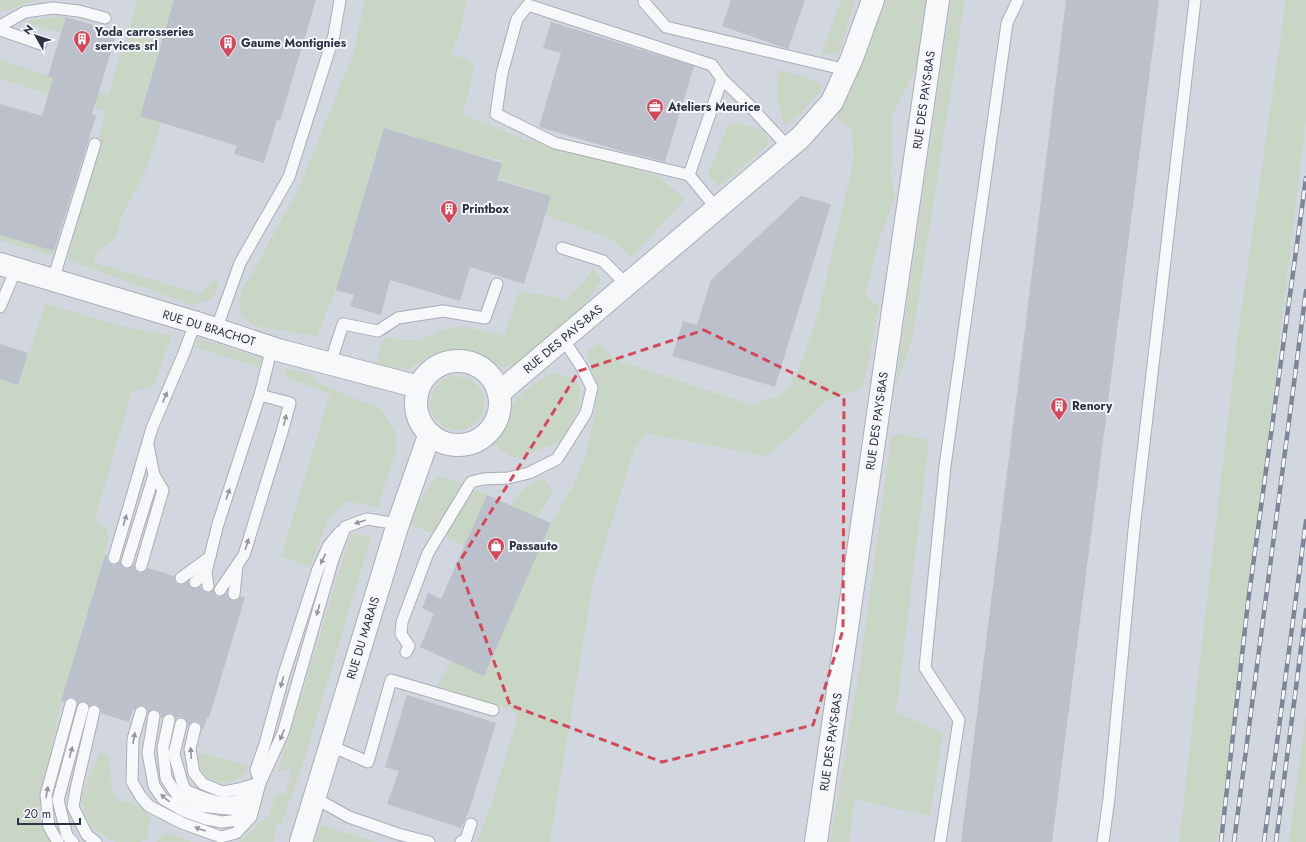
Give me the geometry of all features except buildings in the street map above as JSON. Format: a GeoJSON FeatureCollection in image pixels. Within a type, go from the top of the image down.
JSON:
{"type":"FeatureCollection","features":[{"type":"Feature","properties":{"kind":"street","name":"RUE DES PAYS-BAS"},"geometry":{"type":"LineString","coordinates":[[499,394],[801,137],[832,102],[847,70],[872,0]]}},
{"type":"Feature","properties":{"kind":"street","name":"RUE DES PAYS-BAS"},"geometry":{"type":"LineString","coordinates":[[816,842],[938,0]]}},
{"type":"Feature","properties":{"kind":"street","name":"RUE DU BRACHOT"},"geometry":{"type":"LineString","coordinates":[[8,266],[272,348],[419,387]]}},
{"type":"Feature","properties":{"kind":"street"},"geometry":{"type":"LineString","coordinates":[[455,361],[467,362],[478,366],[488,373],[495,383],[499,394],[500,406],[497,418],[491,430],[482,438],[470,444],[458,446],[446,444],[430,436],[419,421],[416,410],[416,398],[419,387],[425,377],[433,369],[455,361]]}},
{"type":"Feature","properties":{"kind":"street","name":"RUE DU MARAIS"},"geometry":{"type":"LineString","coordinates":[[301,842],[398,524],[430,436]]}},
{"type":"Feature","properties":{"kind":"lane"},"geometry":{"type":"LineString","coordinates":[[216,330],[240,264],[288,177],[334,35],[340,0]]}},
{"type":"Feature","properties":{"kind":"lane"},"geometry":{"type":"LineString","coordinates":[[644,0],[644,2],[666,27],[847,70]]}},
{"type":"Feature","properties":{"kind":"lane"},"geometry":{"type":"LineString","coordinates":[[940,842],[959,720],[925,668],[945,466],[1007,23],[1018,0]]}},
{"type":"Feature","properties":{"kind":"lane"},"geometry":{"type":"LineString","coordinates":[[1102,842],[1109,798],[1134,530],[1196,0]]}},
{"type":"Feature","properties":{"kind":"lane"},"geometry":{"type":"LineString","coordinates":[[717,209],[689,175],[555,143],[496,114],[502,73],[517,19],[528,5],[712,65],[722,79],[749,105],[789,148]]}},
{"type":"Feature","properties":{"kind":"lane"},"geometry":{"type":"LineString","coordinates":[[0,26],[25,12],[54,8],[79,11],[105,18]]}},
{"type":"Feature","properties":{"kind":"lane"},"geometry":{"type":"LineString","coordinates":[[0,30],[41,44]]}},
{"type":"Feature","properties":{"kind":"lane"},"geometry":{"type":"LineString","coordinates":[[689,175],[722,79]]}},
{"type":"Feature","properties":{"kind":"lane"},"geometry":{"type":"LineString","coordinates":[[53,280],[96,144]]}},
{"type":"Feature","properties":{"kind":"lane"},"geometry":{"type":"LineString","coordinates":[[562,248],[603,261],[627,285]]}},
{"type":"Feature","properties":{"kind":"lane"},"geometry":{"type":"LineString","coordinates":[[0,307],[8,266]]}},
{"type":"Feature","properties":{"kind":"lane"},"geometry":{"type":"LineString","coordinates":[[330,364],[343,324],[378,331],[398,318],[443,311],[485,318],[497,284]]}},
{"type":"Feature","properties":{"kind":"lane"},"geometry":{"type":"LineString","coordinates":[[114,558],[152,428],[195,323]]}},
{"type":"Feature","properties":{"kind":"lane"},"geometry":{"type":"LineString","coordinates":[[406,652],[409,646],[401,634],[402,622],[428,553],[471,482],[483,479],[515,477],[529,473],[558,459],[586,413],[592,388],[581,366],[563,339]]}},
{"type":"Feature","properties":{"kind":"lane"},"geometry":{"type":"LineString","coordinates":[[208,586],[206,572],[218,524],[260,395],[272,348]]}},
{"type":"Feature","properties":{"kind":"lane"},"geometry":{"type":"LineString","coordinates":[[220,590],[244,555],[290,403],[260,395]]}},
{"type":"Feature","properties":{"kind":"lane"},"geometry":{"type":"LineString","coordinates":[[141,566],[163,490],[154,475],[147,444]]}},
{"type":"Feature","properties":{"kind":"lane"},"geometry":{"type":"LineString","coordinates":[[127,562],[154,475]]}},
{"type":"Feature","properties":{"kind":"lane"},"geometry":{"type":"LineString","coordinates":[[141,712],[133,738],[132,782],[141,797],[149,806],[182,823],[221,837],[236,833],[251,817],[260,783],[256,770],[315,576],[329,545],[345,527],[367,519],[398,524]]}},
{"type":"Feature","properties":{"kind":"lane"},"geometry":{"type":"LineString","coordinates":[[154,716],[148,753],[154,786],[163,799],[184,811],[206,819],[222,822],[239,820],[260,783],[283,733],[333,559],[345,527]]}},
{"type":"Feature","properties":{"kind":"lane"},"geometry":{"type":"LineString","coordinates":[[182,578],[210,558]]}},
{"type":"Feature","properties":{"kind":"lane"},"geometry":{"type":"LineString","coordinates":[[234,594],[238,564]]}},
{"type":"Feature","properties":{"kind":"lane"},"geometry":{"type":"LineString","coordinates":[[195,582],[206,572]]}},
{"type":"Feature","properties":{"kind":"lane"},"geometry":{"type":"LineString","coordinates":[[331,746],[368,762],[392,680],[493,710]]}},
{"type":"Feature","properties":{"kind":"lane"},"geometry":{"type":"LineString","coordinates":[[58,842],[49,827],[46,795],[71,704]]}},
{"type":"Feature","properties":{"kind":"lane"},"geometry":{"type":"LineString","coordinates":[[73,842],[67,836],[58,800],[83,708]]}},
{"type":"Feature","properties":{"kind":"lane"},"geometry":{"type":"LineString","coordinates":[[94,711],[73,807],[87,835],[96,842]]}},
{"type":"Feature","properties":{"kind":"lane"},"geometry":{"type":"LineString","coordinates":[[169,720],[163,748],[166,778],[177,795],[199,806],[239,810],[260,783]]}},
{"type":"Feature","properties":{"kind":"lane"},"geometry":{"type":"LineString","coordinates":[[181,724],[174,754],[185,790],[208,799],[224,802],[240,800],[260,783]]}},
{"type":"Feature","properties":{"kind":"lane"},"geometry":{"type":"LineString","coordinates":[[195,728],[190,749],[194,773],[203,784],[223,792],[260,783]]}},
{"type":"Feature","properties":{"kind":"lane"},"geometry":{"type":"LineString","coordinates":[[315,798],[349,818],[398,834],[429,842]]}},
{"type":"Feature","properties":{"kind":"lane"},"geometry":{"type":"LineString","coordinates":[[461,842],[466,839],[471,824]]}},
{"type":"Feature","properties":{"kind":"highlighted area"},"geometry":{"type":"Polygon","coordinates":[[[704,330],[844,398],[843,630],[813,725],[662,762],[510,705],[458,564],[579,371],[704,330]]]}},
{"type":"Feature","properties":{"kind":"shaded area"},"geometry":{"type":"Polygon","coordinates":[[[0,0],[1306,0],[1306,842],[0,842],[0,0]]]}},
{"type":"Feature","properties":{"kind":"green space"},"geometry":{"type":"Polygon","coordinates":[[[0,0],[36,0],[8,10],[0,11],[0,0]]]}},
{"type":"Feature","properties":{"kind":"green space"},"geometry":{"type":"Polygon","coordinates":[[[138,0],[174,0],[140,116],[161,122],[145,172],[121,218],[116,236],[108,245],[98,250],[93,262],[200,294],[216,279],[219,286],[212,299],[192,305],[68,260],[106,111],[0,79],[0,60],[108,95],[138,0]]]}},
{"type":"Feature","properties":{"kind":"green space"},"geometry":{"type":"Polygon","coordinates":[[[365,0],[467,0],[460,32],[451,53],[474,63],[470,89],[462,114],[531,142],[542,141],[657,176],[685,199],[630,258],[614,240],[543,214],[546,193],[495,178],[503,161],[450,148],[384,128],[336,289],[317,336],[254,326],[241,316],[239,297],[298,190],[354,52],[365,0]]]}},
{"type":"Feature","properties":{"kind":"green space"},"geometry":{"type":"Polygon","coordinates":[[[841,0],[855,0],[839,53],[821,55],[841,0]]]}},
{"type":"Feature","properties":{"kind":"green space"},"geometry":{"type":"Polygon","coordinates":[[[883,0],[926,0],[919,61],[892,117],[891,178],[895,198],[880,235],[865,296],[879,306],[862,389],[827,400],[789,438],[765,456],[645,433],[635,447],[594,578],[550,842],[477,842],[490,808],[518,717],[509,706],[508,709],[437,686],[451,661],[484,675],[551,523],[572,488],[586,455],[595,413],[598,386],[589,361],[587,350],[599,344],[616,360],[751,405],[779,396],[790,387],[799,368],[819,310],[854,159],[852,127],[836,119],[883,0]]]}},
{"type":"Feature","properties":{"kind":"green space"},"geometry":{"type":"Polygon","coordinates":[[[951,0],[965,0],[912,339],[895,389],[951,0]]]}},
{"type":"Feature","properties":{"kind":"green space"},"geometry":{"type":"Polygon","coordinates":[[[1286,0],[1306,0],[1306,118],[1234,721],[1216,842],[1179,842],[1238,334],[1286,0]]]}},
{"type":"Feature","properties":{"kind":"green space"},"geometry":{"type":"Polygon","coordinates":[[[66,16],[61,33],[20,21],[66,16]]]}},
{"type":"Feature","properties":{"kind":"green space"},"geometry":{"type":"Polygon","coordinates":[[[777,70],[809,78],[824,86],[799,115],[784,125],[778,104],[777,70]]]}},
{"type":"Feature","properties":{"kind":"green space"},"geometry":{"type":"Polygon","coordinates":[[[738,123],[764,131],[769,144],[719,187],[708,175],[727,128],[738,123]]]}},
{"type":"Feature","properties":{"kind":"green space"},"geometry":{"type":"Polygon","coordinates":[[[0,235],[54,251],[52,256],[0,240],[0,235]]]}},
{"type":"Feature","properties":{"kind":"green space"},"geometry":{"type":"Polygon","coordinates":[[[593,268],[601,280],[575,319],[521,362],[504,368],[460,349],[431,355],[409,369],[398,369],[376,364],[385,337],[400,340],[420,340],[446,329],[462,326],[504,336],[519,291],[567,299],[584,282],[593,268]]]}},
{"type":"Feature","properties":{"kind":"green space"},"geometry":{"type":"Polygon","coordinates":[[[46,304],[132,329],[172,335],[154,385],[131,392],[95,519],[106,529],[109,539],[61,701],[38,816],[45,832],[52,842],[0,842],[0,379],[18,384],[46,304]]]}},
{"type":"Feature","properties":{"kind":"green space"},"geometry":{"type":"Polygon","coordinates":[[[198,338],[262,358],[259,367],[195,347],[198,338]]]}},
{"type":"Feature","properties":{"kind":"green space"},"geometry":{"type":"Polygon","coordinates":[[[287,369],[313,375],[315,382],[381,409],[396,433],[396,449],[378,508],[347,501],[328,518],[310,567],[281,557],[330,394],[284,376],[287,369]]]}},
{"type":"Feature","properties":{"kind":"green space"},"geometry":{"type":"Polygon","coordinates":[[[553,373],[566,376],[577,382],[580,391],[579,406],[569,432],[560,441],[520,457],[512,457],[490,442],[508,410],[523,393],[541,379],[553,373]]]}},
{"type":"Feature","properties":{"kind":"green space"},"geometry":{"type":"Polygon","coordinates":[[[452,376],[462,376],[472,380],[480,388],[484,398],[484,408],[480,418],[472,426],[462,430],[452,430],[442,426],[434,418],[430,408],[430,398],[434,388],[442,380],[452,376]]]}},
{"type":"Feature","properties":{"kind":"green space"},"geometry":{"type":"Polygon","coordinates":[[[901,434],[929,440],[896,713],[943,732],[930,816],[854,799],[849,842],[830,842],[861,660],[891,437],[901,434]]]}},
{"type":"Feature","properties":{"kind":"green space"},"geometry":{"type":"Polygon","coordinates":[[[436,477],[443,477],[463,483],[433,534],[409,524],[408,515],[436,477]]]}},
{"type":"Feature","properties":{"kind":"green space"},"geometry":{"type":"Polygon","coordinates":[[[544,479],[553,491],[537,517],[511,506],[524,488],[538,480],[544,479]]]}},
{"type":"Feature","properties":{"kind":"green space"},"geometry":{"type":"Polygon","coordinates":[[[477,490],[487,495],[466,546],[447,538],[448,526],[469,493],[477,490]]]}},
{"type":"Feature","properties":{"kind":"green space"},"geometry":{"type":"Polygon","coordinates":[[[351,533],[371,537],[300,773],[280,827],[277,821],[273,842],[239,842],[269,815],[276,794],[285,795],[292,768],[278,772],[351,533]]]}},
{"type":"Feature","properties":{"kind":"green space"},"geometry":{"type":"Polygon","coordinates":[[[1306,715],[1306,842],[1289,842],[1306,715]]]}},
{"type":"Feature","properties":{"kind":"green space"},"geometry":{"type":"Polygon","coordinates":[[[100,751],[109,757],[112,792],[119,801],[136,804],[147,812],[150,821],[147,839],[139,842],[116,842],[89,825],[80,799],[100,751]]]}},
{"type":"Feature","properties":{"kind":"green space"},"geometry":{"type":"Polygon","coordinates":[[[199,752],[249,766],[243,776],[234,781],[216,781],[210,779],[201,770],[198,763],[199,752]]]}},
{"type":"Feature","properties":{"kind":"green space"},"geometry":{"type":"Polygon","coordinates":[[[321,826],[324,826],[375,842],[314,842],[321,826]]]}},
{"type":"Feature","properties":{"kind":"green space"},"geometry":{"type":"Polygon","coordinates":[[[167,833],[192,842],[157,842],[159,837],[167,833]]]}},
{"type":"Feature","properties":{"kind":"railway"},"geometry":{"type":"LineString","coordinates":[[1221,842],[1248,602],[1306,178]]}},
{"type":"Feature","properties":{"kind":"railway"},"geometry":{"type":"LineString","coordinates":[[1234,842],[1306,291]]}},
{"type":"Feature","properties":{"kind":"railway"},"geometry":{"type":"LineString","coordinates":[[1264,842],[1306,521]]}},
{"type":"Feature","properties":{"kind":"railway"},"geometry":{"type":"LineString","coordinates":[[1276,842],[1306,610]]}},
{"type":"Feature","properties":{"kind":"place","name":"Yoda carrosseries services srl"},"geometry":{"type":"Point","coordinates":[82,54]}},
{"type":"Feature","properties":{"kind":"place","name":"Gaume Montignies"},"geometry":{"type":"Point","coordinates":[228,58]}},
{"type":"Feature","properties":{"kind":"place","name":"Ateliers Meurice"},"geometry":{"type":"Point","coordinates":[655,122]}},
{"type":"Feature","properties":{"kind":"place","name":"Printbox"},"geometry":{"type":"Point","coordinates":[449,224]}},
{"type":"Feature","properties":{"kind":"place","name":"Renory"},"geometry":{"type":"Point","coordinates":[1059,421]}},
{"type":"Feature","properties":{"kind":"place","name":"Passauto"},"geometry":{"type":"Point","coordinates":[496,561]}}]}
